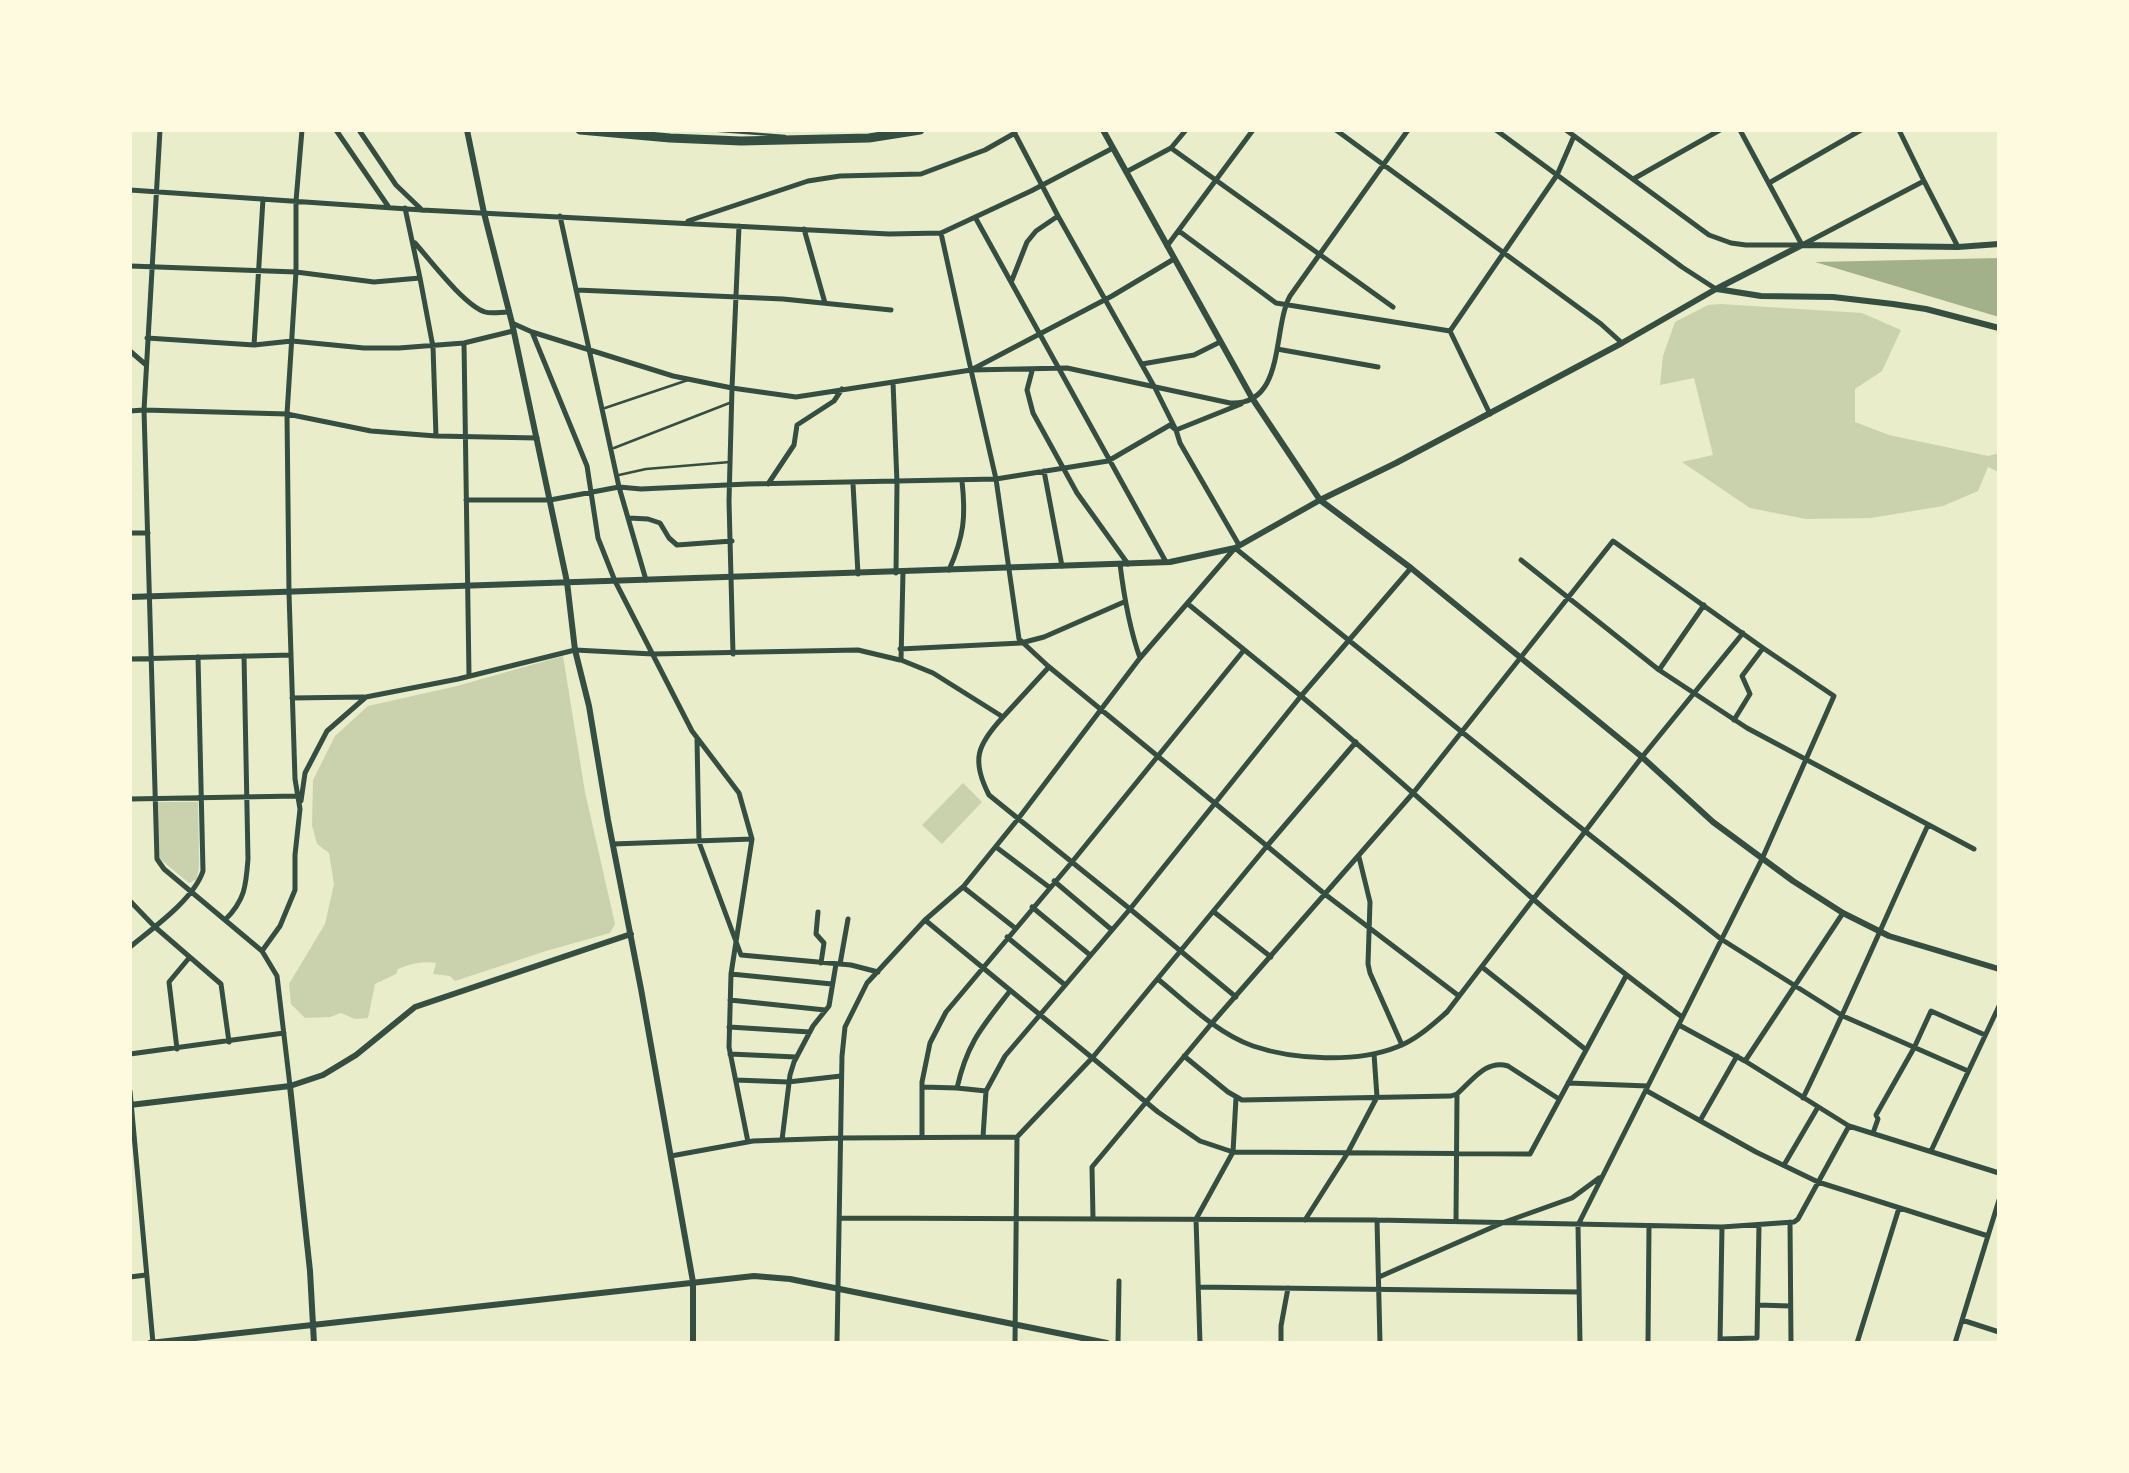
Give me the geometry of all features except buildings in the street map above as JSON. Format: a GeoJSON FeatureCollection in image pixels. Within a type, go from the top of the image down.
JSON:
{"type":"FeatureCollection","features":[{"type":"Feature","properties":{"kind":"main road"},"geometry":{"type":"LineString","coordinates":[[580,130],[705,140],[823,140],[920,130]]}},
{"type":"Feature","properties":{"kind":"street"},"geometry":{"type":"LineString","coordinates":[[160,130],[144,410],[156,860],[262,951],[277,976],[314,1343]]}},
{"type":"Feature","properties":{"kind":"street"},"geometry":{"type":"LineString","coordinates":[[300,809],[292,698],[287,414],[302,130]]}},
{"type":"Feature","properties":{"kind":"street"},"geometry":{"type":"LineString","coordinates":[[336,130],[389,208]]}},
{"type":"Feature","properties":{"kind":"street"},"geometry":{"type":"LineString","coordinates":[[360,130],[396,185],[422,210]]}},
{"type":"Feature","properties":{"kind":"street"},"geometry":{"type":"LineString","coordinates":[[467,130],[567,583],[574,650],[589,706],[693,1282],[693,1343]]}},
{"type":"Feature","properties":{"kind":"street"},"geometry":{"type":"LineString","coordinates":[[1103,130],[1252,398],[1320,500],[1411,568],[1762,859],[1878,932],[1999,968]]}},
{"type":"Feature","properties":{"kind":"street"},"geometry":{"type":"LineString","coordinates":[[1126,172],[1171,148],[1186,130]]}},
{"type":"Feature","properties":{"kind":"street"},"geometry":{"type":"LineString","coordinates":[[1167,246],[1253,130]]}},
{"type":"Feature","properties":{"kind":"street"},"geometry":{"type":"LineString","coordinates":[[1336,130],[1622,343]]}},
{"type":"Feature","properties":{"kind":"street"},"geometry":{"type":"LineString","coordinates":[[1176,430],[1243,404],[1266,386],[1274,369],[1286,305],[1408,130]]}},
{"type":"Feature","properties":{"kind":"street"},"geometry":{"type":"LineString","coordinates":[[1496,130],[1716,288],[1910,306],[1999,328]]}},
{"type":"Feature","properties":{"kind":"street"},"geometry":{"type":"LineString","coordinates":[[1566,130],[1721,240],[1758,246],[1999,244]]}},
{"type":"Feature","properties":{"kind":"street"},"geometry":{"type":"LineString","coordinates":[[1634,178],[1720,130]]}},
{"type":"Feature","properties":{"kind":"street"},"geometry":{"type":"LineString","coordinates":[[1740,130],[1802,246]]}},
{"type":"Feature","properties":{"kind":"street"},"geometry":{"type":"LineString","coordinates":[[1770,182],[1861,130]]}},
{"type":"Feature","properties":{"kind":"street"},"geometry":{"type":"LineString","coordinates":[[1899,130],[1958,247]]}},
{"type":"Feature","properties":{"kind":"street"},"geometry":{"type":"LineString","coordinates":[[686,222],[808,181],[840,176],[921,174],[985,150],[1014,132],[1156,388],[1180,443],[1237,546],[1348,640],[1721,939],[1843,1016],[1968,1072]]}},
{"type":"Feature","properties":{"kind":"street"},"geometry":{"type":"LineString","coordinates":[[1450,332],[1557,175],[1574,136]]}},
{"type":"Feature","properties":{"kind":"street"},"geometry":{"type":"LineString","coordinates":[[130,190],[422,210],[890,234],[942,233],[1113,148]]}},
{"type":"Feature","properties":{"kind":"street"},"geometry":{"type":"LineString","coordinates":[[1171,148],[1393,307]]}},
{"type":"Feature","properties":{"kind":"street"},"geometry":{"type":"LineString","coordinates":[[130,597],[1124,564],[1166,562],[1237,546],[1622,343],[1716,288],[1924,181]]}},
{"type":"Feature","properties":{"kind":"street"},"geometry":{"type":"LineString","coordinates":[[254,345],[263,199]]}},
{"type":"Feature","properties":{"kind":"street"},"geometry":{"type":"LineString","coordinates":[[405,208],[434,347],[436,436]]}},
{"type":"Feature","properties":{"kind":"street"},"geometry":{"type":"LineString","coordinates":[[560,216],[620,487],[646,580]]}},
{"type":"Feature","properties":{"kind":"street"},"geometry":{"type":"LineString","coordinates":[[1012,282],[1027,242],[1058,216]]}},
{"type":"Feature","properties":{"kind":"street"},"geometry":{"type":"LineString","coordinates":[[975,217],[1166,562]]}},
{"type":"Feature","properties":{"kind":"street"},"geometry":{"type":"LineString","coordinates":[[732,654],[729,485],[739,226]]}},
{"type":"Feature","properties":{"kind":"street"},"geometry":{"type":"LineString","coordinates":[[804,229],[825,304]]}},
{"type":"Feature","properties":{"kind":"street"},"geometry":{"type":"LineString","coordinates":[[1179,231],[1276,303],[1450,332]]}},
{"type":"Feature","properties":{"kind":"street"},"geometry":{"type":"LineString","coordinates":[[942,233],[996,478],[1019,639],[1157,757],[1459,996]]}},
{"type":"Feature","properties":{"kind":"street"},"geometry":{"type":"LineString","coordinates":[[413,241],[474,306],[486,313],[509,312]]}},
{"type":"Feature","properties":{"kind":"street"},"geometry":{"type":"LineString","coordinates":[[971,370],[1106,300],[1174,259]]}},
{"type":"Feature","properties":{"kind":"street"},"geometry":{"type":"LineString","coordinates":[[130,266],[296,272],[374,282],[420,278]]}},
{"type":"Feature","properties":{"kind":"street"},"geometry":{"type":"LineString","coordinates":[[1747,273],[1747,283],[1754,294]]}},
{"type":"Feature","properties":{"kind":"street"},"geometry":{"type":"LineString","coordinates":[[578,290],[737,296],[891,310]]}},
{"type":"Feature","properties":{"kind":"street"},"geometry":{"type":"LineString","coordinates":[[146,338],[254,345],[292,341],[364,348],[434,347],[464,343],[512,327],[688,380],[796,397],[971,370],[1067,368],[1243,404]]}},
{"type":"Feature","properties":{"kind":"street"},"geometry":{"type":"LineString","coordinates":[[532,332],[587,466],[598,538],[614,580],[697,736],[740,794],[752,839],[731,974],[730,1054],[748,1142]]}},
{"type":"Feature","properties":{"kind":"street"},"geometry":{"type":"LineString","coordinates":[[1450,332],[1490,414]]}},
{"type":"Feature","properties":{"kind":"street"},"geometry":{"type":"LineString","coordinates":[[1142,364],[1194,355],[1220,342]]}},
{"type":"Feature","properties":{"kind":"street"},"geometry":{"type":"LineString","coordinates":[[464,343],[469,676]]}},
{"type":"Feature","properties":{"kind":"street"},"geometry":{"type":"LineString","coordinates":[[1277,349],[1378,367]]}},
{"type":"Feature","properties":{"kind":"street"},"geometry":{"type":"LineString","coordinates":[[130,351],[145,364]]}},
{"type":"Feature","properties":{"kind":"street"},"geometry":{"type":"LineString","coordinates":[[1032,370],[1027,390],[1033,412],[1124,564],[1124,602],[1140,658]]}},
{"type":"Feature","properties":{"kind":"street"},"geometry":{"type":"LineString","coordinates":[[892,382],[901,660]]}},
{"type":"Feature","properties":{"kind":"street"},"geometry":{"type":"LineString","coordinates":[[768,484],[794,445],[797,425],[834,401],[842,389]]}},
{"type":"Feature","properties":{"kind":"street"},"geometry":{"type":"LineString","coordinates":[[130,410],[287,414],[371,431],[537,438]]}},
{"type":"Feature","properties":{"kind":"street"},"geometry":{"type":"LineString","coordinates":[[466,500],[550,500],[620,487],[641,490],[996,478],[1110,460],[1170,426],[1176,430]]}},
{"type":"Feature","properties":{"kind":"street"},"geometry":{"type":"LineString","coordinates":[[1044,472],[1062,566]]}},
{"type":"Feature","properties":{"kind":"street"},"geometry":{"type":"LineString","coordinates":[[949,570],[965,523],[962,481]]}},
{"type":"Feature","properties":{"kind":"street"},"geometry":{"type":"LineString","coordinates":[[853,484],[858,574]]}},
{"type":"Feature","properties":{"kind":"street"},"geometry":{"type":"LineString","coordinates":[[629,518],[660,523],[677,545],[732,542]]}},
{"type":"Feature","properties":{"kind":"street"},"geometry":{"type":"LineString","coordinates":[[130,533],[148,532]]}},
{"type":"Feature","properties":{"kind":"street"},"geometry":{"type":"LineString","coordinates":[[1093,1218],[1092,1167],[1414,792],[1613,540],[1834,696],[1762,859],[1578,1224],[1580,1343]]}},
{"type":"Feature","properties":{"kind":"street"},"geometry":{"type":"LineString","coordinates":[[837,1343],[840,1076],[845,1028],[867,983],[925,920],[963,887],[1140,658],[1237,546]]}},
{"type":"Feature","properties":{"kind":"street"},"geometry":{"type":"LineString","coordinates":[[1521,560],[1693,694],[1806,760],[1974,849]]}},
{"type":"Feature","properties":{"kind":"street"},"geometry":{"type":"LineString","coordinates":[[983,1137],[986,1091],[1004,1056],[1411,568]]}},
{"type":"Feature","properties":{"kind":"street"},"geometry":{"type":"LineString","coordinates":[[899,649],[1022,642],[1044,637],[1124,602]]}},
{"type":"Feature","properties":{"kind":"street"},"geometry":{"type":"LineString","coordinates":[[1188,604],[1356,742],[1680,1021],[1849,1126],[1999,1173]]}},
{"type":"Feature","properties":{"kind":"street"},"geometry":{"type":"LineString","coordinates":[[1659,670],[1704,605]]}},
{"type":"Feature","properties":{"kind":"street"},"geometry":{"type":"LineString","coordinates":[[1158,980],[1212,1024],[1251,1046],[1300,1056],[1374,1054],[1402,1045],[1426,1031],[1447,1012],[1642,757],[1743,633]]}},
{"type":"Feature","properties":{"kind":"street"},"geometry":{"type":"LineString","coordinates":[[1734,720],[1750,694],[1742,676],[1763,648]]}},
{"type":"Feature","properties":{"kind":"street"},"geometry":{"type":"LineString","coordinates":[[292,698],[366,697],[574,650],[654,654],[858,650],[933,672],[1003,717]]}},
{"type":"Feature","properties":{"kind":"street"},"geometry":{"type":"LineString","coordinates":[[922,1137],[922,1087],[930,1043],[946,1012],[1244,650]]}},
{"type":"Feature","properties":{"kind":"street"},"geometry":{"type":"LineString","coordinates":[[130,659],[291,655]]}},
{"type":"Feature","properties":{"kind":"street"},"geometry":{"type":"LineString","coordinates":[[225,920],[238,907],[246,888],[244,656]]}},
{"type":"Feature","properties":{"kind":"street"},"geometry":{"type":"LineString","coordinates":[[130,947],[199,884],[203,870],[198,657]]}},
{"type":"Feature","properties":{"kind":"street"},"geometry":{"type":"LineString","coordinates":[[1049,667],[990,730],[977,754],[978,775],[988,794],[1236,997]]}},
{"type":"Feature","properties":{"kind":"street"},"geometry":{"type":"LineString","coordinates":[[262,951],[280,926],[295,890],[305,773],[327,730],[366,697]]}},
{"type":"Feature","properties":{"kind":"street"},"geometry":{"type":"LineString","coordinates":[[697,736],[698,842],[741,956],[838,964],[878,972]]}},
{"type":"Feature","properties":{"kind":"street"},"geometry":{"type":"LineString","coordinates":[[1015,1343],[1017,1137],[1094,1057],[1356,742]]}},
{"type":"Feature","properties":{"kind":"street"},"geometry":{"type":"LineString","coordinates":[[130,799],[298,796]]}},
{"type":"Feature","properties":{"kind":"street"},"geometry":{"type":"LineString","coordinates":[[1803,1098],[1928,825]]}},
{"type":"Feature","properties":{"kind":"street"},"geometry":{"type":"LineString","coordinates":[[613,844],[752,839]]}},
{"type":"Feature","properties":{"kind":"street"},"geometry":{"type":"LineString","coordinates":[[996,846],[1112,930]]}},
{"type":"Feature","properties":{"kind":"street"},"geometry":{"type":"LineString","coordinates":[[1358,857],[1370,902],[1370,973],[1402,1045]]}},
{"type":"Feature","properties":{"kind":"street"},"geometry":{"type":"LineString","coordinates":[[963,887],[1015,928]]}},
{"type":"Feature","properties":{"kind":"street"},"geometry":{"type":"LineString","coordinates":[[130,901],[221,984],[229,1042]]}},
{"type":"Feature","properties":{"kind":"street"},"geometry":{"type":"LineString","coordinates":[[1032,907],[1090,956]]}},
{"type":"Feature","properties":{"kind":"street"},"geometry":{"type":"LineString","coordinates":[[818,912],[816,934],[824,943],[821,963]]}},
{"type":"Feature","properties":{"kind":"street"},"geometry":{"type":"LineString","coordinates":[[1214,912],[1271,957]]}},
{"type":"Feature","properties":{"kind":"street"},"geometry":{"type":"LineString","coordinates":[[1745,1061],[1843,913]]}},
{"type":"Feature","properties":{"kind":"street"},"geometry":{"type":"LineString","coordinates":[[782,1140],[788,1082],[796,1057],[829,1006],[848,920]]}},
{"type":"Feature","properties":{"kind":"street"},"geometry":{"type":"LineString","coordinates":[[925,920],[1146,1102],[1200,1141],[1233,1152],[1530,1154],[1626,976]]}},
{"type":"Feature","properties":{"kind":"street"},"geometry":{"type":"LineString","coordinates":[[131,1105],[290,1086],[322,1075],[356,1055],[416,1007],[631,934]]}},
{"type":"Feature","properties":{"kind":"street"},"geometry":{"type":"LineString","coordinates":[[1007,937],[1065,984]]}},
{"type":"Feature","properties":{"kind":"street"},"geometry":{"type":"LineString","coordinates":[[178,1049],[169,982],[190,958]]}},
{"type":"Feature","properties":{"kind":"street"},"geometry":{"type":"LineString","coordinates":[[1482,967],[1586,1050]]}},
{"type":"Feature","properties":{"kind":"street"},"geometry":{"type":"LineString","coordinates":[[731,974],[833,984]]}},
{"type":"Feature","properties":{"kind":"street"},"geometry":{"type":"LineString","coordinates":[[957,1088],[963,1059],[974,1038],[1010,991]]}},
{"type":"Feature","properties":{"kind":"street"},"geometry":{"type":"LineString","coordinates":[[730,1000],[825,1010]]}},
{"type":"Feature","properties":{"kind":"street"},"geometry":{"type":"LineString","coordinates":[[1931,1151],[1999,1006]]}},
{"type":"Feature","properties":{"kind":"street"},"geometry":{"type":"LineString","coordinates":[[1873,1134],[1876,1115],[1932,1011],[1985,1035]]}},
{"type":"Feature","properties":{"kind":"street"},"geometry":{"type":"LineString","coordinates":[[730,1027],[810,1032]]}},
{"type":"Feature","properties":{"kind":"street"},"geometry":{"type":"LineString","coordinates":[[130,1054],[284,1034]]}},
{"type":"Feature","properties":{"kind":"street"},"geometry":{"type":"LineString","coordinates":[[730,1054],[796,1057]]}},
{"type":"Feature","properties":{"kind":"street"},"geometry":{"type":"LineString","coordinates":[[1305,1220],[1377,1096],[1374,1054]]}},
{"type":"Feature","properties":{"kind":"street"},"geometry":{"type":"LineString","coordinates":[[1184,1056],[1236,1098],[1272,1101],[1451,1096],[1498,1063],[1560,1099]]}},
{"type":"Feature","properties":{"kind":"street"},"geometry":{"type":"LineString","coordinates":[[1700,1120],[1737,1056]]}},
{"type":"Feature","properties":{"kind":"street"},"geometry":{"type":"LineString","coordinates":[[736,1080],[788,1082],[840,1076]]}},
{"type":"Feature","properties":{"kind":"street"},"geometry":{"type":"LineString","coordinates":[[1568,1083],[1647,1088],[1818,1182],[1988,1236]]}},
{"type":"Feature","properties":{"kind":"street"},"geometry":{"type":"LineString","coordinates":[[922,1087],[986,1091]]}},
{"type":"Feature","properties":{"kind":"street"},"geometry":{"type":"LineString","coordinates":[[130,1091],[133,1166],[152,1343],[754,1276],[790,1279],[1107,1343]]}},
{"type":"Feature","properties":{"kind":"street"},"geometry":{"type":"LineString","coordinates":[[1456,1094],[1456,1222]]}},
{"type":"Feature","properties":{"kind":"street"},"geometry":{"type":"LineString","coordinates":[[1200,1343],[1196,1218],[1233,1152],[1236,1098]]}},
{"type":"Feature","properties":{"kind":"street"},"geometry":{"type":"LineString","coordinates":[[1784,1165],[1818,1107]]}},
{"type":"Feature","properties":{"kind":"street"},"geometry":{"type":"LineString","coordinates":[[840,1218],[1196,1218],[1722,1226],[1790,1222],[1798,1218],[1849,1126]]}},
{"type":"Feature","properties":{"kind":"street"},"geometry":{"type":"LineString","coordinates":[[671,1156],[782,1140],[1017,1137]]}},
{"type":"Feature","properties":{"kind":"street"},"geometry":{"type":"LineString","coordinates":[[1379,1277],[1502,1223],[1572,1198],[1603,1175]]}},
{"type":"Feature","properties":{"kind":"street"},"geometry":{"type":"LineString","coordinates":[[1955,1343],[1999,1200]]}},
{"type":"Feature","properties":{"kind":"street"},"geometry":{"type":"LineString","coordinates":[[1857,1343],[1899,1208]]}},
{"type":"Feature","properties":{"kind":"street"},"geometry":{"type":"LineString","coordinates":[[1377,1220],[1380,1343]]}},
{"type":"Feature","properties":{"kind":"street"},"geometry":{"type":"LineString","coordinates":[[1790,1222],[1791,1343]]}},
{"type":"Feature","properties":{"kind":"street"},"geometry":{"type":"LineString","coordinates":[[1722,1226],[1720,1341],[1757,1338],[1759,1224]]}},
{"type":"Feature","properties":{"kind":"street"},"geometry":{"type":"LineString","coordinates":[[1648,1343],[1649,1225]]}},
{"type":"Feature","properties":{"kind":"street"},"geometry":{"type":"LineString","coordinates":[[130,1277],[146,1276]]}},
{"type":"Feature","properties":{"kind":"street"},"geometry":{"type":"LineString","coordinates":[[1118,1343],[1119,1282]]}},
{"type":"Feature","properties":{"kind":"street"},"geometry":{"type":"LineString","coordinates":[[1199,1287],[1579,1292]]}},
{"type":"Feature","properties":{"kind":"street"},"geometry":{"type":"LineString","coordinates":[[1281,1343],[1288,1288]]}},
{"type":"Feature","properties":{"kind":"street"},"geometry":{"type":"LineString","coordinates":[[1758,1306],[1791,1306]]}},
{"type":"Feature","properties":{"kind":"street"},"geometry":{"type":"LineString","coordinates":[[1962,1320],[1999,1332]]}},
{"type":"Feature","properties":{"kind":"lane"},"geometry":{"type":"LineString","coordinates":[[610,132],[660,130]]}},
{"type":"Feature","properties":{"kind":"lane"},"geometry":{"type":"LineString","coordinates":[[706,130],[823,140]]}},
{"type":"Feature","properties":{"kind":"lane"},"geometry":{"type":"LineString","coordinates":[[791,130],[851,130]]}},
{"type":"Feature","properties":{"kind":"lane"},"geometry":{"type":"LineString","coordinates":[[604,409],[688,380]]}},
{"type":"Feature","properties":{"kind":"lane"},"geometry":{"type":"LineString","coordinates":[[612,449],[732,402]]}},
{"type":"Feature","properties":{"kind":"lane"},"geometry":{"type":"LineString","coordinates":[[618,476],[646,469],[730,462]]}},
{"type":"Feature","properties":{"kind":"shaded area"},"geometry":{"type":"Polygon","coordinates":[[[1999,258],[1999,317],[1815,262],[1999,258]]]}},
{"type":"Feature","properties":{"kind":"shaded area"},"geometry":{"type":"Polygon","coordinates":[[[1708,305],[1862,313],[1901,330],[1882,371],[1855,389],[1855,422],[1889,435],[1988,456],[1999,453],[1999,472],[1988,467],[1978,491],[1943,506],[1871,518],[1806,519],[1750,508],[1682,462],[1713,455],[1694,378],[1660,385],[1663,356],[1675,322],[1708,305]]]}},
{"type":"Feature","properties":{"kind":"shaded area"},"geometry":{"type":"Polygon","coordinates":[[[563,656],[585,792],[615,924],[610,933],[455,981],[450,976],[433,974],[436,963],[412,964],[375,984],[368,1018],[355,1019],[341,1013],[305,1018],[291,1004],[289,984],[325,924],[334,884],[329,853],[317,844],[312,825],[313,780],[335,736],[368,706],[563,656]]]}},
{"type":"Feature","properties":{"kind":"shaded area"},"geometry":{"type":"Polygon","coordinates":[[[963,783],[982,802],[942,844],[922,825],[963,783]]]}},
{"type":"Feature","properties":{"kind":"shaded area"},"geometry":{"type":"Polygon","coordinates":[[[156,802],[198,802],[199,866],[197,879],[189,883],[160,859],[156,802]]]}}]}
